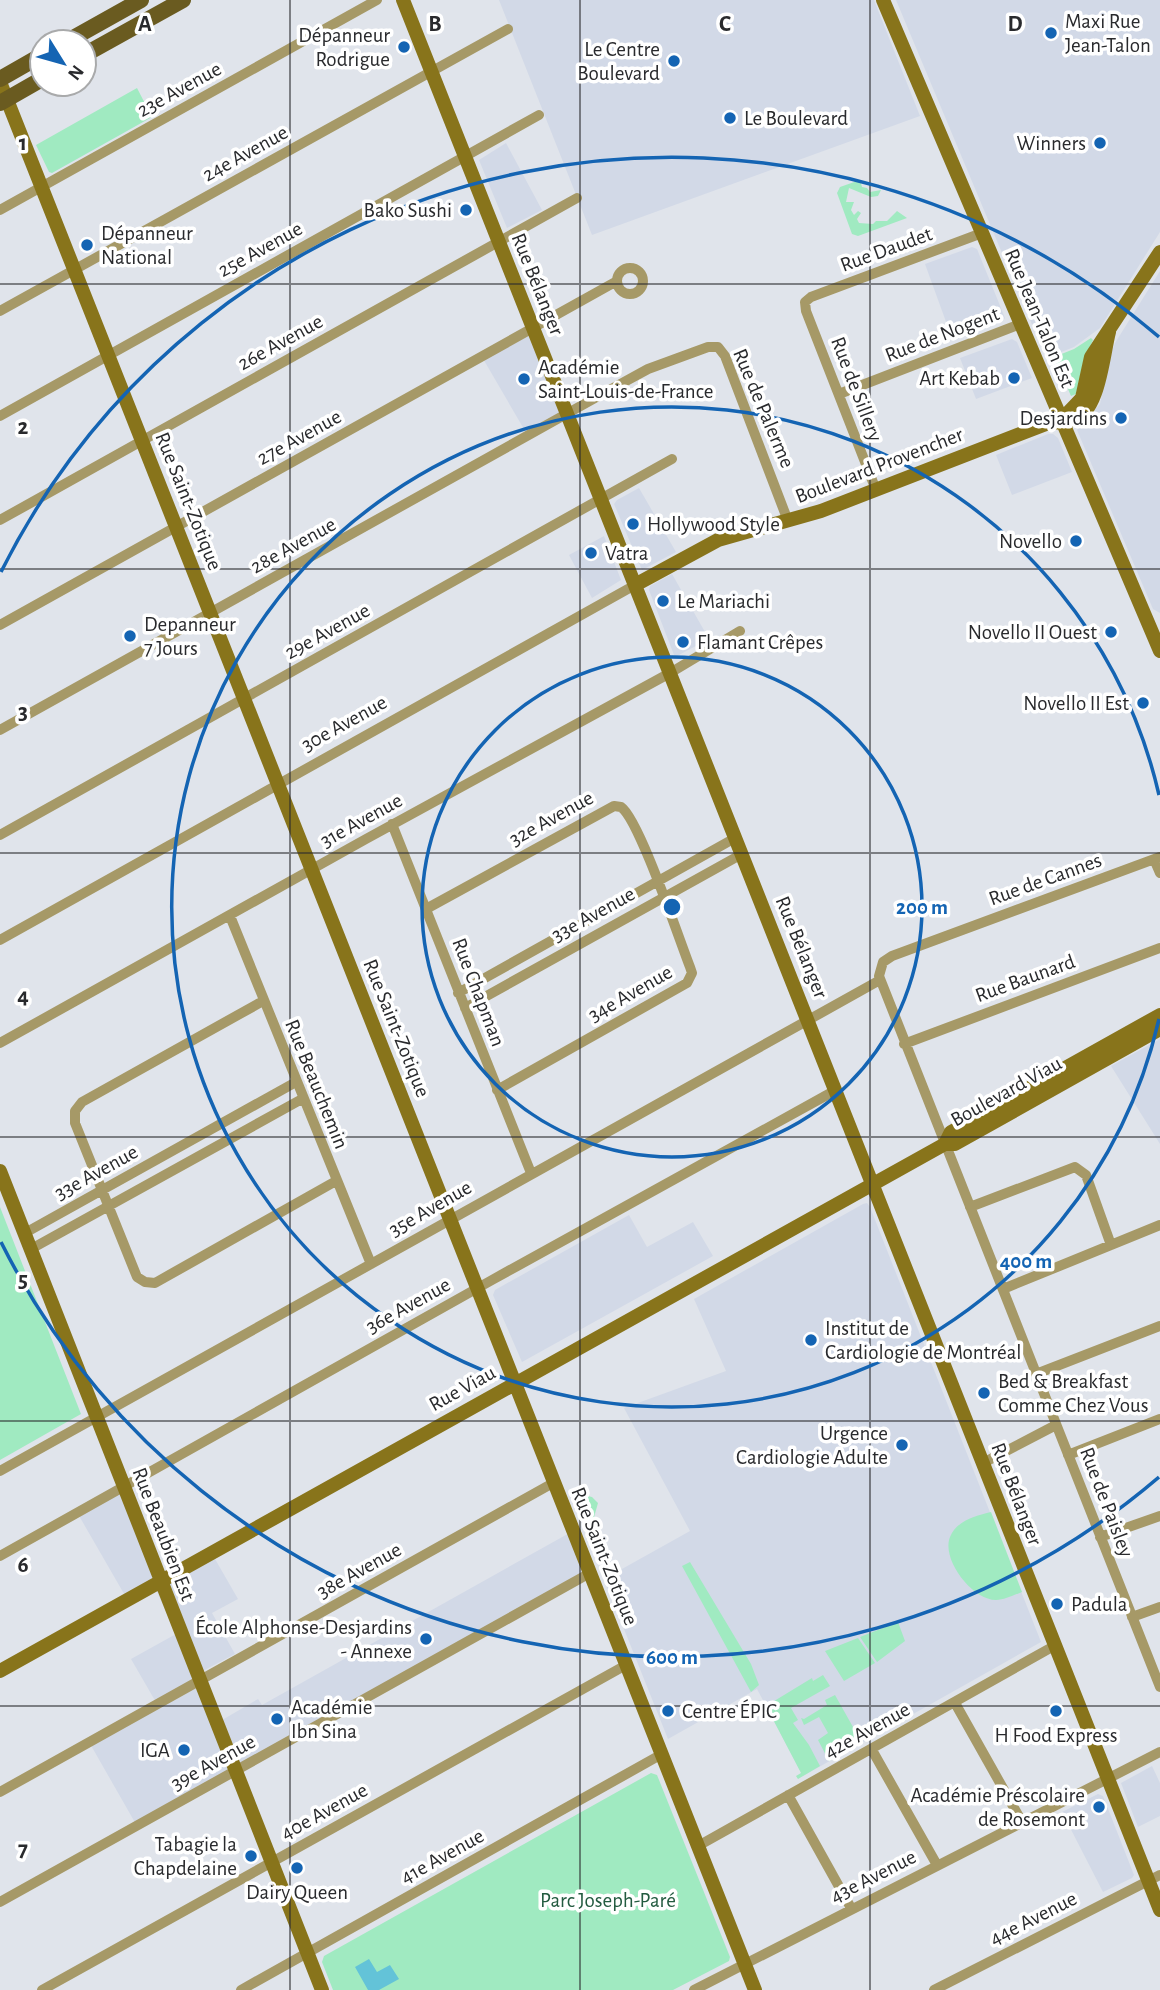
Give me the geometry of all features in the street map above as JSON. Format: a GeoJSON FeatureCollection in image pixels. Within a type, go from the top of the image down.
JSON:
{"type":"FeatureCollection","features":[{"type":"Feature","properties":{"kind":"main road"},"geometry":{"type":"LineString","coordinates":[[91,28],[141,0]]}},
{"type":"Feature","properties":{"kind":"main road"},"geometry":{"type":"LineString","coordinates":[[98,47],[183,0]]}},
{"type":"Feature","properties":{"kind":"main road"},"geometry":{"type":"LineString","coordinates":[[0,80],[28,63]]}},
{"type":"Feature","properties":{"kind":"main road"},"geometry":{"type":"LineString","coordinates":[[3,101],[28,87]]}},
{"type":"Feature","properties":{"kind":"street","name":"23e Avenue"},"geometry":{"type":"LineString","coordinates":[[0,210],[377,0]]}},
{"type":"Feature","properties":{"kind":"street","name":"Rue Bélanger"},"geometry":{"type":"LineString","coordinates":[[403,0],[836,1090],[1106,1779],[1154,1878],[1160,1910]]}},
{"type":"Feature","properties":{"kind":"street","name":"Rue Jean-Talon Est"},"geometry":{"type":"LineString","coordinates":[[883,0],[1061,420],[1155,626],[1160,651]]}},
{"type":"Feature","properties":{"kind":"street","name":"24e Avenue"},"geometry":{"type":"LineString","coordinates":[[0,311],[508,29]]}},
{"type":"Feature","properties":{"kind":"street","name":"Rue Saint-Zotique"},"geometry":{"type":"LineString","coordinates":[[0,80],[3,101],[42,187],[109,355],[755,1990]]}},
{"type":"Feature","properties":{"kind":"street","name":"25e Avenue"},"geometry":{"type":"LineString","coordinates":[[0,416],[540,115]]}},
{"type":"Feature","properties":{"kind":"street","name":"26e Avenue"},"geometry":{"type":"LineString","coordinates":[[0,520],[578,198]]}},
{"type":"Feature","properties":{"kind":"street","name":"Rue Daudet"},"geometry":{"type":"LineString","coordinates":[[806,302],[811,297],[982,233]]}},
{"type":"Feature","properties":{"kind":"street","name":"Boulevard Provencher"},"geometry":{"type":"LineString","coordinates":[[709,544],[738,533],[788,522],[1061,420],[1077,417],[1093,402],[1109,332],[1160,252]]}},
{"type":"Feature","properties":{"kind":"street","name":"27e Avenue"},"geometry":{"type":"LineString","coordinates":[[0,625],[617,281]]}},
{"type":"Feature","properties":{"kind":"street","name":"Rue de Sillery"},"geometry":{"type":"LineString","coordinates":[[806,302],[806,311],[876,490]]}},
{"type":"Feature","properties":{"kind":"street","name":"Rue de Nogent"},"geometry":{"type":"LineString","coordinates":[[839,394],[1020,324]]}},
{"type":"Feature","properties":{"kind":"street","name":"Rue de Palerme"},"geometry":{"type":"LineString","coordinates":[[567,414],[648,369],[704,348],[718,347],[725,356],[788,522]]}},
{"type":"Feature","properties":{"kind":"street","name":"28e Avenue"},"geometry":{"type":"LineString","coordinates":[[0,730],[567,414]]}},
{"type":"Feature","properties":{"kind":"street","name":"29e Avenue"},"geometry":{"type":"LineString","coordinates":[[0,835],[672,459]]}},
{"type":"Feature","properties":{"kind":"street","name":"30e Avenue"},"geometry":{"type":"LineString","coordinates":[[0,940],[709,544]]}},
{"type":"Feature","properties":{"kind":"street","name":"31e Avenue"},"geometry":{"type":"LineString","coordinates":[[0,1043],[392,824],[670,673],[740,631]]}},
{"type":"Feature","properties":{"kind":"street","name":"32e Avenue"},"geometry":{"type":"LineString","coordinates":[[426,909],[614,806],[621,807],[632,817],[657,881]]}},
{"type":"Feature","properties":{"kind":"street","name":"Rue Chapman"},"geometry":{"type":"LineString","coordinates":[[392,824],[531,1173]]}},
{"type":"Feature","properties":{"kind":"street","name":"33e Avenue"},"geometry":{"type":"LineString","coordinates":[[458,993],[735,838]]}},
{"type":"Feature","properties":{"kind":"street","name":"33e Avenue"},"geometry":{"type":"LineString","coordinates":[[465,1009],[742,854]]}},
{"type":"Feature","properties":{"kind":"street"},"geometry":{"type":"LineString","coordinates":[[1157,858],[1160,873]]}},
{"type":"Feature","properties":{"kind":"street","name":"Rue de Cannes"},"geometry":{"type":"LineString","coordinates":[[880,981],[883,962],[892,956],[1157,858]]}},
{"type":"Feature","properties":{"kind":"street","name":"34e Avenue"},"geometry":{"type":"LineString","coordinates":[[497,1090],[687,984],[692,973],[657,881]]}},
{"type":"Feature","properties":{"kind":"street","name":"Rue Beauchemin"},"geometry":{"type":"LineString","coordinates":[[230,916],[370,1264]]}},
{"type":"Feature","properties":{"kind":"street","name":"Rue Baunard"},"geometry":{"type":"LineString","coordinates":[[904,1044],[1160,948]]}},
{"type":"Feature","properties":{"kind":"street","name":"35e Avenue"},"geometry":{"type":"LineString","coordinates":[[0,1471],[880,981]]}},
{"type":"Feature","properties":{"kind":"street","name":"Rue de Paisley"},"geometry":{"type":"LineString","coordinates":[[880,981],[1160,1687]]}},
{"type":"Feature","properties":{"kind":"street"},"geometry":{"type":"LineString","coordinates":[[263,1001],[82,1102],[75,1111],[75,1123],[137,1277],[145,1282],[155,1283],[336,1181]]}},
{"type":"Feature","properties":{"kind":"street","name":"Boulevard Viau"},"geometry":{"type":"LineString","coordinates":[[1160,1015],[951,1132],[945,1144],[955,1144],[1160,1029]]}},
{"type":"Feature","properties":{"kind":"street","name":"33e Avenue"},"geometry":{"type":"LineString","coordinates":[[24,1233],[296,1082]]}},
{"type":"Feature","properties":{"kind":"street","name":"36e Avenue"},"geometry":{"type":"LineString","coordinates":[[0,1556],[836,1090]]}},
{"type":"Feature","properties":{"kind":"street","name":"33e Avenue"},"geometry":{"type":"LineString","coordinates":[[31,1249],[302,1099]]}},
{"type":"Feature","properties":{"kind":"street","name":"Rue Viau"},"geometry":{"type":"LineString","coordinates":[[0,1671],[945,1144]]}},
{"type":"Feature","properties":{"kind":"street"},"geometry":{"type":"LineString","coordinates":[[970,1207],[1075,1167],[1086,1175],[1111,1245]]}},
{"type":"Feature","properties":{"kind":"street","name":"Rue Beaubien Est"},"geometry":{"type":"LineString","coordinates":[[0,1171],[322,1990]]}},
{"type":"Feature","properties":{"kind":"street"},"geometry":{"type":"LineString","coordinates":[[1003,1289],[1160,1225]]}},
{"type":"Feature","properties":{"kind":"street"},"geometry":{"type":"LineString","coordinates":[[1036,1374],[1160,1326]]}},
{"type":"Feature","properties":{"kind":"street"},"geometry":{"type":"LineString","coordinates":[[1068,1455],[1160,1419]]}},
{"type":"Feature","properties":{"kind":"street"},"geometry":{"type":"LineString","coordinates":[[983,1462],[1056,1425]]}},
{"type":"Feature","properties":{"kind":"street","name":"38e Avenue"},"geometry":{"type":"LineString","coordinates":[[0,1792],[553,1483]]}},
{"type":"Feature","properties":{"kind":"street"},"geometry":{"type":"LineString","coordinates":[[1100,1537],[1160,1516]]}},
{"type":"Feature","properties":{"kind":"street","name":"39e Avenue"},"geometry":{"type":"LineString","coordinates":[[0,1902],[590,1573]]}},
{"type":"Feature","properties":{"kind":"street"},"geometry":{"type":"LineString","coordinates":[[1132,1617],[1160,1607]]}},
{"type":"Feature","properties":{"kind":"street","name":"42e Avenue"},"geometry":{"type":"LineString","coordinates":[[698,1846],[1054,1646]]}},
{"type":"Feature","properties":{"kind":"street","name":"40e Avenue"},"geometry":{"type":"LineString","coordinates":[[42,1990],[626,1665]]}},
{"type":"Feature","properties":{"kind":"street"},"geometry":{"type":"LineString","coordinates":[[955,1703],[1021,1822]]}},
{"type":"Feature","properties":{"kind":"street"},"geometry":{"type":"LineString","coordinates":[[872,1750],[937,1865]]}},
{"type":"Feature","properties":{"kind":"street","name":"43e Avenue"},"geometry":{"type":"LineString","coordinates":[[694,1990],[1160,1752]]}},
{"type":"Feature","properties":{"kind":"street","name":"41e Avenue"},"geometry":{"type":"LineString","coordinates":[[240,1990],[662,1754]]}},
{"type":"Feature","properties":{"kind":"street"},"geometry":{"type":"LineString","coordinates":[[788,1796],[851,1908]]}},
{"type":"Feature","properties":{"kind":"street","name":"44e Avenue"},"geometry":{"type":"LineString","coordinates":[[934,1990],[1154,1878]]}},
{"type":"Feature","properties":{"kind":"shaded area","name":"Le Boulevard"},"geometry":{"type":"Polygon","coordinates":[[[499,0],[874,0],[920,116],[592,235],[499,0]]]}},
{"type":"Feature","properties":{"kind":"shaded area"},"geometry":{"type":"Polygon","coordinates":[[[896,0],[1160,0],[1160,232],[1100,328],[1074,347],[1046,358],[896,0]]]}},
{"type":"Feature","properties":{"kind":"shaded area"},"geometry":{"type":"Polygon","coordinates":[[[506,143],[542,210],[507,228],[479,160],[506,143]]]}},
{"type":"Feature","properties":{"kind":"shaded area"},"geometry":{"type":"Polygon","coordinates":[[[972,247],[977,249],[1005,318],[1002,322],[953,341],[925,264],[972,247]]]}},
{"type":"Feature","properties":{"kind":"shaded area"},"geometry":{"type":"Polygon","coordinates":[[[1160,271],[1160,613],[1153,609],[1077,430],[1100,404],[1115,343],[1160,271]]]}},
{"type":"Feature","properties":{"kind":"shaded area","name":"Académie Saint-Louis-de-France"},"geometry":{"type":"Polygon","coordinates":[[[534,327],[567,413],[528,436],[482,357],[534,327]]]}},
{"type":"Feature","properties":{"kind":"shaded area"},"geometry":{"type":"Polygon","coordinates":[[[1012,339],[1017,342],[1032,378],[976,399],[960,358],[1012,339]]]}},
{"type":"Feature","properties":{"kind":"shaded area"},"geometry":{"type":"Polygon","coordinates":[[[1048,434],[1058,438],[1072,472],[1012,495],[996,455],[1048,434]]]}},
{"type":"Feature","properties":{"kind":"shaded area"},"geometry":{"type":"Polygon","coordinates":[[[639,488],[676,552],[642,570],[614,504],[639,488]]]}},
{"type":"Feature","properties":{"kind":"shaded area"},"geometry":{"type":"Polygon","coordinates":[[[604,536],[621,580],[592,598],[569,555],[604,536]]]}},
{"type":"Feature","properties":{"kind":"shaded area"},"geometry":{"type":"Polygon","coordinates":[[[672,574],[709,639],[677,656],[674,655],[649,590],[650,586],[672,574]]]}},
{"type":"Feature","properties":{"kind":"shaded area"},"geometry":{"type":"Polygon","coordinates":[[[1160,1039],[1160,1144],[1111,1066],[1160,1039]]]}},
{"type":"Feature","properties":{"kind":"shaded area"},"geometry":{"type":"Polygon","coordinates":[[[867,1203],[870,1207],[1041,1642],[803,1776],[757,1689],[668,1739],[604,1579],[690,1531],[624,1408],[726,1371],[694,1299],[867,1203]]]}},
{"type":"Feature","properties":{"kind":"shaded area"},"geometry":{"type":"Polygon","coordinates":[[[629,1215],[647,1247],[693,1222],[713,1256],[522,1362],[493,1295],[495,1290],[629,1215]]]}},
{"type":"Feature","properties":{"kind":"shaded area"},"geometry":{"type":"Polygon","coordinates":[[[122,1492],[164,1576],[211,1552],[238,1599],[212,1613],[235,1654],[199,1673],[217,1723],[258,1699],[262,1705],[573,1531],[590,1573],[137,1826],[89,1742],[157,1704],[131,1659],[176,1634],[154,1585],[127,1599],[78,1514],[122,1492]]]}},
{"type":"Feature","properties":{"kind":"shaded area"},"geometry":{"type":"Polygon","coordinates":[[[1152,1766],[1160,1783],[1160,1816],[1138,1827],[1121,1783],[1152,1766]]]}},
{"type":"Feature","properties":{"kind":"shaded area"},"geometry":{"type":"Polygon","coordinates":[[[1098,1794],[1103,1796],[1134,1875],[1103,1892],[1062,1812],[1098,1794]]]}},
{"type":"Feature","properties":{"kind":"green space"},"geometry":{"type":"Polygon","coordinates":[[[137,88],[152,117],[52,173],[49,172],[36,145],[137,88]]]}},
{"type":"Feature","properties":{"kind":"green space"},"geometry":{"type":"Polygon","coordinates":[[[860,180],[862,187],[870,192],[881,190],[878,196],[871,197],[849,188],[846,202],[854,202],[851,210],[854,215],[858,211],[861,213],[857,219],[859,223],[887,221],[897,211],[907,218],[858,236],[852,234],[837,193],[840,187],[860,180]]]}},
{"type":"Feature","properties":{"kind":"green space"},"geometry":{"type":"Polygon","coordinates":[[[1091,338],[1093,340],[1084,359],[1076,394],[1071,396],[1054,357],[1091,338]]]}},
{"type":"Feature","properties":{"kind":"green space"},"geometry":{"type":"Polygon","coordinates":[[[0,1207],[81,1414],[0,1460],[0,1207]]]}},
{"type":"Feature","properties":{"kind":"green space"},"geometry":{"type":"Polygon","coordinates":[[[573,1494],[592,1497],[598,1503],[589,1535],[573,1494]]]}},
{"type":"Feature","properties":{"kind":"green space"},"geometry":{"type":"Polygon","coordinates":[[[991,1512],[1022,1592],[999,1600],[987,1598],[969,1586],[954,1567],[948,1546],[957,1526],[991,1512]]]}},
{"type":"Feature","properties":{"kind":"green space"},"geometry":{"type":"Polygon","coordinates":[[[690,1562],[751,1664],[759,1685],[751,1692],[682,1566],[690,1562]]]}},
{"type":"Feature","properties":{"kind":"green space"},"geometry":{"type":"Polygon","coordinates":[[[898,1622],[905,1641],[877,1662],[860,1637],[898,1622]]]}},
{"type":"Feature","properties":{"kind":"green space"},"geometry":{"type":"Polygon","coordinates":[[[858,1638],[875,1663],[844,1681],[825,1651],[858,1638]]]}},
{"type":"Feature","properties":{"kind":"green space"},"geometry":{"type":"Polygon","coordinates":[[[823,1675],[830,1686],[791,1708],[798,1720],[793,1723],[820,1766],[798,1779],[796,1776],[801,1773],[766,1706],[812,1678],[813,1681],[823,1675]]]}},
{"type":"Feature","properties":{"kind":"green space"},"geometry":{"type":"Polygon","coordinates":[[[835,1695],[862,1743],[829,1761],[818,1740],[828,1733],[819,1717],[804,1725],[801,1718],[804,1719],[827,1705],[825,1700],[835,1695]]]}},
{"type":"Feature","properties":{"kind":"green space","name":"Parc Joseph-Paré"},"geometry":{"type":"Polygon","coordinates":[[[651,1773],[657,1775],[730,1957],[729,1961],[673,1990],[333,1990],[322,1962],[324,1956],[651,1773]]]}},
{"type":"Feature","properties":{"kind":"water"},"geometry":{"type":"Polygon","coordinates":[[[369,1959],[377,1972],[390,1965],[399,1979],[379,1990],[368,1990],[355,1967],[369,1959]]]}},
{"type":"Feature","properties":{"kind":"place","name":"Maxi Rue Jean-Talon"},"geometry":{"type":"Point","coordinates":[1051,33]}},
{"type":"Feature","properties":{"kind":"place","name":"Dépanneur Rodrigue"},"geometry":{"type":"Point","coordinates":[404,47]}},
{"type":"Feature","properties":{"kind":"place","name":"Le Centre Boulevard"},"geometry":{"type":"Point","coordinates":[674,61]}},
{"type":"Feature","properties":{"kind":"place","name":"Le Boulevard"},"geometry":{"type":"Point","coordinates":[730,118]}},
{"type":"Feature","properties":{"kind":"place","name":"Winners"},"geometry":{"type":"Point","coordinates":[1100,143]}},
{"type":"Feature","properties":{"kind":"place","name":"Bako Sushi"},"geometry":{"type":"Point","coordinates":[466,210]}},
{"type":"Feature","properties":{"kind":"place","name":"Dépanneur National"},"geometry":{"type":"Point","coordinates":[87,245]}},
{"type":"Feature","properties":{"kind":"place","name":"Art Kebab"},"geometry":{"type":"Point","coordinates":[1014,378]}},
{"type":"Feature","properties":{"kind":"place","name":"Académie Saint-Louis-de-France"},"geometry":{"type":"Point","coordinates":[524,379]}},
{"type":"Feature","properties":{"kind":"place","name":"Desjardins"},"geometry":{"type":"Point","coordinates":[1121,418]}},
{"type":"Feature","properties":{"kind":"place","name":"Hollywood Style"},"geometry":{"type":"Point","coordinates":[633,524]}},
{"type":"Feature","properties":{"kind":"place","name":"Novello"},"geometry":{"type":"Point","coordinates":[1076,541]}},
{"type":"Feature","properties":{"kind":"place","name":"Vatra"},"geometry":{"type":"Point","coordinates":[591,553]}},
{"type":"Feature","properties":{"kind":"place","name":"Le Mariachi"},"geometry":{"type":"Point","coordinates":[663,601]}},
{"type":"Feature","properties":{"kind":"place","name":"Novello II Ouest"},"geometry":{"type":"Point","coordinates":[1111,632]}},
{"type":"Feature","properties":{"kind":"place","name":"Depanneur 7 Jours"},"geometry":{"type":"Point","coordinates":[130,636]}},
{"type":"Feature","properties":{"kind":"place","name":"Flamant Crêpes"},"geometry":{"type":"Point","coordinates":[683,642]}},
{"type":"Feature","properties":{"kind":"place","name":"Novello II Est"},"geometry":{"type":"Point","coordinates":[1143,703]}},
{"type":"Feature","properties":{"kind":"place","name":"Institut de Cardiologie de Montréal"},"geometry":{"type":"Point","coordinates":[811,1340]}},
{"type":"Feature","properties":{"kind":"place","name":"Bed & Breakfast Comme Chez Vous"},"geometry":{"type":"Point","coordinates":[984,1393]}},
{"type":"Feature","properties":{"kind":"place","name":"Urgence Cardiologie Adulte"},"geometry":{"type":"Point","coordinates":[902,1445]}},
{"type":"Feature","properties":{"kind":"place","name":"Padula"},"geometry":{"type":"Point","coordinates":[1057,1604]}},
{"type":"Feature","properties":{"kind":"place","name":"École Alphonse-Desjardins - Annexe"},"geometry":{"type":"Point","coordinates":[426,1639]}},
{"type":"Feature","properties":{"kind":"place","name":"Centre ÉPIC"},"geometry":{"type":"Point","coordinates":[668,1711]}},
{"type":"Feature","properties":{"kind":"place","name":"H Food Express"},"geometry":{"type":"Point","coordinates":[1056,1711]}},
{"type":"Feature","properties":{"kind":"place","name":"Académie Ibn Sina"},"geometry":{"type":"Point","coordinates":[277,1719]}},
{"type":"Feature","properties":{"kind":"place","name":"IGA"},"geometry":{"type":"Point","coordinates":[184,1750]}},
{"type":"Feature","properties":{"kind":"place","name":"Académie Préscolaire de Rosemont"},"geometry":{"type":"Point","coordinates":[1099,1807]}},
{"type":"Feature","properties":{"kind":"place","name":"Tabagie la Chapdelaine"},"geometry":{"type":"Point","coordinates":[251,1856]}},
{"type":"Feature","properties":{"kind":"place","name":"Dairy Queen"},"geometry":{"type":"Point","coordinates":[297,1868]}}]}
